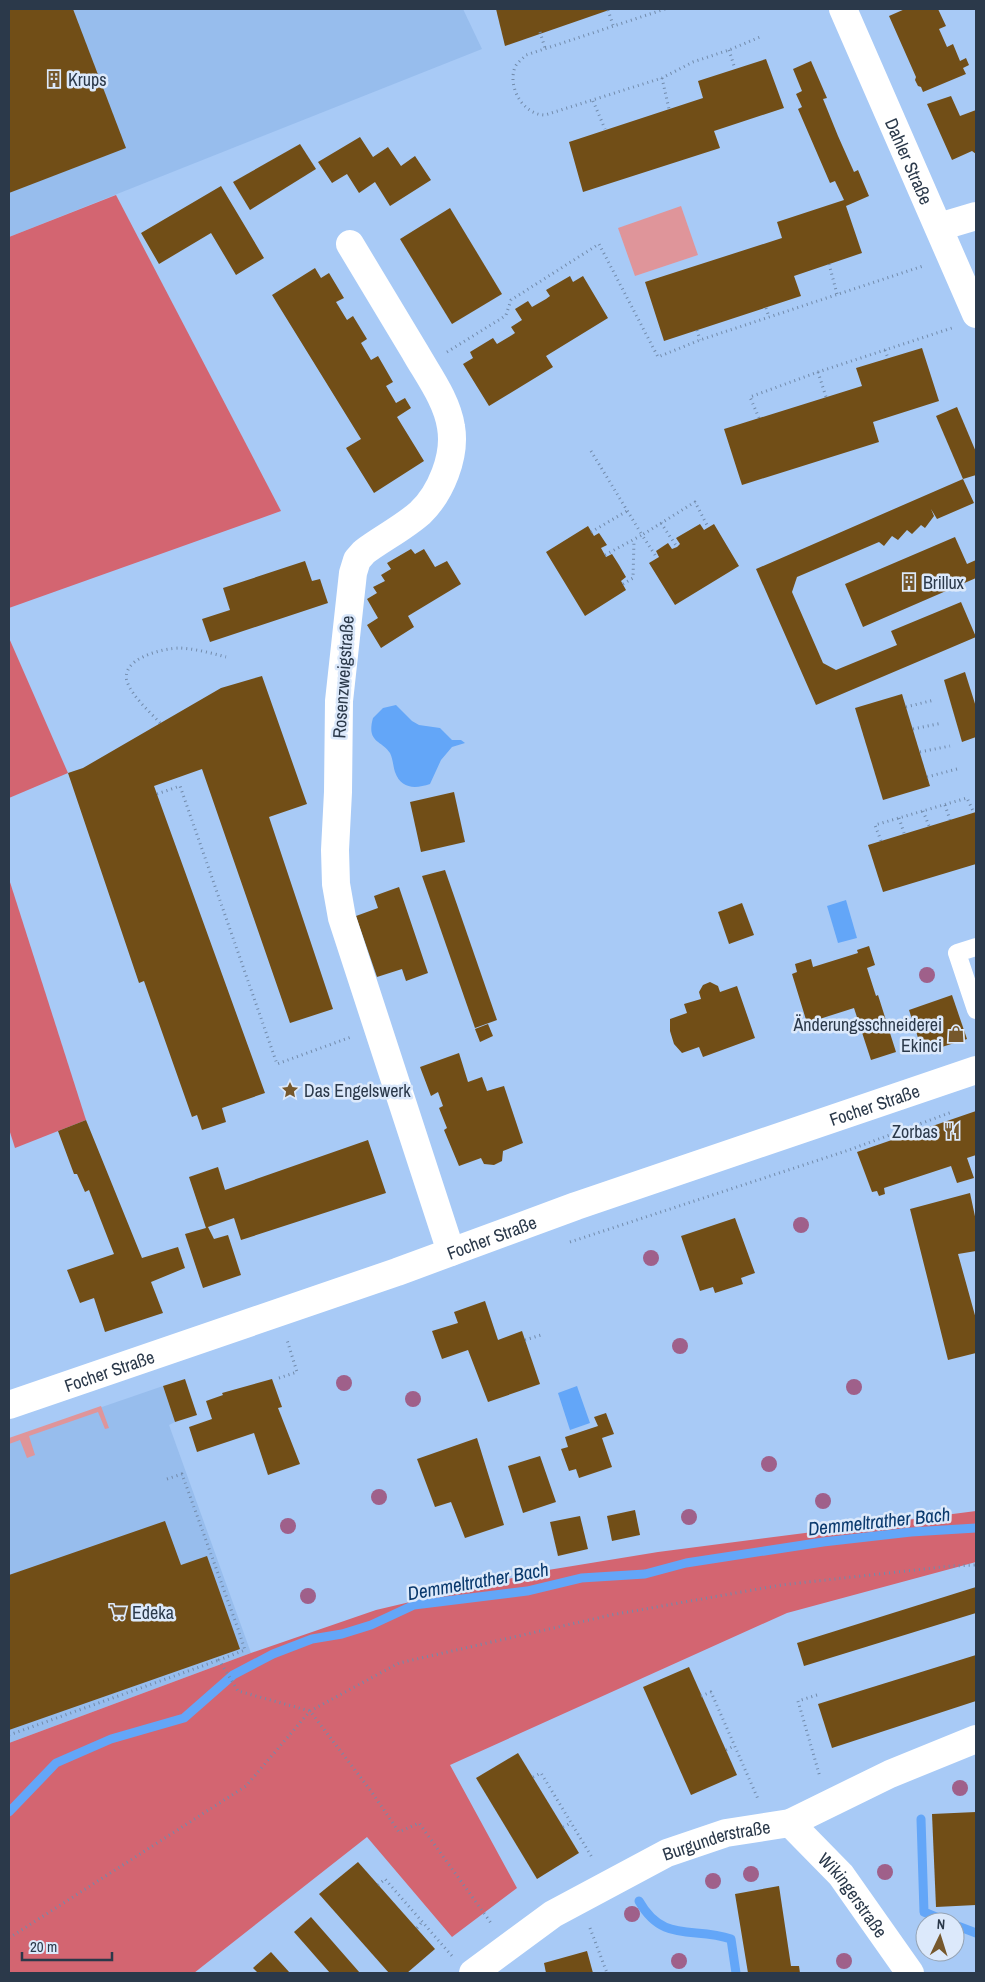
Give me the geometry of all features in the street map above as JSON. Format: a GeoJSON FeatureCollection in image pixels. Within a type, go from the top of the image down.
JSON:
{"type":"FeatureCollection","features":[{"type":"Feature","properties":{"kind":"street","name":"Dahler Straße"},"geometry":{"type":"LineString","coordinates":[[843,9],[952,256],[968,319]]}},
{"type":"Feature","properties":{"kind":"street"},"geometry":{"type":"LineString","coordinates":[[939,227],[976,216]]}},
{"type":"Feature","properties":{"kind":"street","name":"Rosenzweigstraße"},"geometry":{"type":"LineString","coordinates":[[350,244],[423,367],[448,414],[452,442],[448,463],[434,495],[420,513],[371,546],[358,560],[351,585],[339,701],[335,850],[336,884],[342,918],[451,1252]]}},
{"type":"Feature","properties":{"kind":"street","name":"Focher Straße"},"geometry":{"type":"LineString","coordinates":[[9,1405],[451,1252],[585,1203],[976,1070]]}},
{"type":"Feature","properties":{"kind":"street","name":"Burgunderstraße"},"geometry":{"type":"LineString","coordinates":[[463,1966],[508,1945],[553,1914],[608,1883],[689,1844],[726,1834],[780,1825],[890,1774],[976,1739]]}},
{"type":"Feature","properties":{"kind":"street","name":"Wikingerstraße"},"geometry":{"type":"LineString","coordinates":[[780,1825],[841,1875],[910,1973]]}},
{"type":"Feature","properties":{"kind":"lane"},"geometry":{"type":"LineString","coordinates":[[976,947],[957,954],[976,1010]]}},
{"type":"Feature","properties":{"kind":"path"},"geometry":{"type":"LineString","coordinates":[[665,9],[526,55],[515,67],[514,84],[517,94],[526,108],[532,113],[545,115],[662,78],[693,62],[729,50],[760,36]]}},
{"type":"Feature","properties":{"kind":"path"},"geometry":{"type":"LineString","coordinates":[[608,10],[613,25]]}},
{"type":"Feature","properties":{"kind":"path"},"geometry":{"type":"LineString","coordinates":[[540,32],[545,48]]}},
{"type":"Feature","properties":{"kind":"path"},"geometry":{"type":"LineString","coordinates":[[729,50],[735,69]]}},
{"type":"Feature","properties":{"kind":"path"},"geometry":{"type":"LineString","coordinates":[[662,78],[670,109]]}},
{"type":"Feature","properties":{"kind":"path"},"geometry":{"type":"LineString","coordinates":[[593,101],[605,130]]}},
{"type":"Feature","properties":{"kind":"path"},"geometry":{"type":"LineString","coordinates":[[423,367],[502,318],[506,315],[511,300],[599,244],[658,357],[700,340],[952,256]]}},
{"type":"Feature","properties":{"kind":"path"},"geometry":{"type":"LineString","coordinates":[[829,264],[837,294]]}},
{"type":"Feature","properties":{"kind":"path"},"geometry":{"type":"LineString","coordinates":[[766,308],[770,317]]}},
{"type":"Feature","properties":{"kind":"path"},"geometry":{"type":"LineString","coordinates":[[759,418],[750,397],[968,319]]}},
{"type":"Feature","properties":{"kind":"path"},"geometry":{"type":"LineString","coordinates":[[697,330],[700,340]]}},
{"type":"Feature","properties":{"kind":"path"},"geometry":{"type":"LineString","coordinates":[[885,350],[888,358]]}},
{"type":"Feature","properties":{"kind":"path"},"geometry":{"type":"LineString","coordinates":[[818,372],[826,397]]}},
{"type":"Feature","properties":{"kind":"path"},"geometry":{"type":"LineString","coordinates":[[591,451],[657,558]]}},
{"type":"Feature","properties":{"kind":"path"},"geometry":{"type":"LineString","coordinates":[[605,555],[634,540],[695,502],[708,527]]}},
{"type":"Feature","properties":{"kind":"path"},"geometry":{"type":"LineString","coordinates":[[591,532],[627,511]]}},
{"type":"Feature","properties":{"kind":"path"},"geometry":{"type":"LineString","coordinates":[[661,523],[676,546]]}},
{"type":"Feature","properties":{"kind":"path"},"geometry":{"type":"LineString","coordinates":[[623,584],[632,578],[634,540]]}},
{"type":"Feature","properties":{"kind":"path"},"geometry":{"type":"LineString","coordinates":[[160,724],[128,684],[126,674],[132,665],[140,658],[178,648],[226,657]]}},
{"type":"Feature","properties":{"kind":"path"},"geometry":{"type":"LineString","coordinates":[[906,707],[934,700]]}},
{"type":"Feature","properties":{"kind":"path"},"geometry":{"type":"LineString","coordinates":[[913,729],[942,723]]}},
{"type":"Feature","properties":{"kind":"path"},"geometry":{"type":"LineString","coordinates":[[920,752],[950,746]]}},
{"type":"Feature","properties":{"kind":"path"},"geometry":{"type":"LineString","coordinates":[[927,777],[957,769]]}},
{"type":"Feature","properties":{"kind":"path"},"geometry":{"type":"LineString","coordinates":[[157,794],[180,786],[277,1064],[377,1028]]}},
{"type":"Feature","properties":{"kind":"path"},"geometry":{"type":"LineString","coordinates":[[881,841],[876,825],[899,818],[967,798],[974,813]]}},
{"type":"Feature","properties":{"kind":"path"},"geometry":{"type":"LineString","coordinates":[[945,805],[950,820]]}},
{"type":"Feature","properties":{"kind":"path"},"geometry":{"type":"LineString","coordinates":[[923,811],[929,826]]}},
{"type":"Feature","properties":{"kind":"path"},"geometry":{"type":"LineString","coordinates":[[899,818],[904,833]]}},
{"type":"Feature","properties":{"kind":"path"},"geometry":{"type":"LineString","coordinates":[[569,1242],[849,1150],[958,1109]]}},
{"type":"Feature","properties":{"kind":"path"},"geometry":{"type":"LineString","coordinates":[[525,1340],[541,1335]]}},
{"type":"Feature","properties":{"kind":"path"},"geometry":{"type":"LineString","coordinates":[[278,1342],[296,1336]]}},
{"type":"Feature","properties":{"kind":"path"},"geometry":{"type":"LineString","coordinates":[[279,1378],[297,1372],[287,1339]]}},
{"type":"Feature","properties":{"kind":"path"},"geometry":{"type":"LineString","coordinates":[[9,1735],[244,1650],[182,1474],[167,1479]]}},
{"type":"Feature","properties":{"kind":"path"},"geometry":{"type":"LineString","coordinates":[[9,1938],[246,1786],[310,1711],[399,1663],[611,1615],[781,1585],[951,1566],[976,1565]]}},
{"type":"Feature","properties":{"kind":"path"},"geometry":{"type":"LineString","coordinates":[[219,1660],[238,1691],[310,1711],[371,1790],[399,1832],[419,1823],[508,1945]]}},
{"type":"Feature","properties":{"kind":"path"},"geometry":{"type":"LineString","coordinates":[[701,1696],[711,1692],[734,1746],[780,1825]]}},
{"type":"Feature","properties":{"kind":"path"},"geometry":{"type":"LineString","coordinates":[[818,1695],[798,1701],[828,1804]]}},
{"type":"Feature","properties":{"kind":"path"},"geometry":{"type":"LineString","coordinates":[[726,1750],[734,1746]]}},
{"type":"Feature","properties":{"kind":"path"},"geometry":{"type":"LineString","coordinates":[[532,1777],[541,1773],[608,1883]]}},
{"type":"Feature","properties":{"kind":"path"},"geometry":{"type":"LineString","coordinates":[[563,1827],[571,1823]]}},
{"type":"Feature","properties":{"kind":"path"},"geometry":{"type":"LineString","coordinates":[[378,1885],[385,1879],[463,1966]]}},
{"type":"Feature","properties":{"kind":"path"},"geometry":{"type":"LineString","coordinates":[[579,1899],[607,1973]]}},
{"type":"Feature","properties":{"kind":"path"},"geometry":{"type":"LineString","coordinates":[[417,1928],[422,1922]]}},
{"type":"Feature","properties":{"kind":"shaded area"},"geometry":{"type":"Polygon","coordinates":[[[9,9],[463,9],[482,49],[9,237],[9,9]]]}},
{"type":"Feature","properties":{"kind":"shaded area"},"geometry":{"type":"Polygon","coordinates":[[[116,195],[281,511],[9,608],[9,237],[116,195]]]}},
{"type":"Feature","properties":{"kind":"shaded area"},"geometry":{"type":"Polygon","coordinates":[[[681,206],[698,255],[635,276],[618,228],[681,206]]]}},
{"type":"Feature","properties":{"kind":"shaded area"},"geometry":{"type":"Polygon","coordinates":[[[9,638],[68,773],[9,798],[9,638]]]}},
{"type":"Feature","properties":{"kind":"shaded area"},"geometry":{"type":"Polygon","coordinates":[[[9,879],[86,1120],[15,1148],[9,1129],[9,879]]]}},
{"type":"Feature","properties":{"kind":"shaded area"},"geometry":{"type":"Polygon","coordinates":[[[163,1386],[175,1422],[169,1425],[251,1653],[9,1743],[9,1439],[163,1386]]]}},
{"type":"Feature","properties":{"kind":"shaded area"},"geometry":{"type":"Polygon","coordinates":[[[101,1406],[109,1428],[105,1429],[98,1412],[29,1436],[35,1455],[27,1458],[20,1440],[9,1444],[9,1438],[101,1406]]]}},
{"type":"Feature","properties":{"kind":"shaded area"},"geometry":{"type":"Polygon","coordinates":[[[976,1511],[976,1562],[787,1613],[450,1765],[517,1888],[452,1937],[367,1837],[194,1973],[9,1973],[9,1743],[251,1653],[376,1610],[542,1571],[658,1552],[976,1511]]]}},
{"type":"Feature","properties":{"kind":"water"},"geometry":{"type":"Polygon","coordinates":[[[396,705],[412,721],[419,725],[440,728],[452,740],[461,740],[465,743],[452,747],[441,760],[430,784],[414,787],[401,782],[395,772],[390,753],[373,737],[371,726],[373,718],[383,708],[396,705]]]}},
{"type":"Feature","properties":{"kind":"water"},"geometry":{"type":"Polygon","coordinates":[[[846,900],[857,938],[838,943],[827,906],[846,900]]]}},
{"type":"Feature","properties":{"kind":"water"},"geometry":{"type":"Polygon","coordinates":[[[577,1386],[590,1423],[570,1430],[558,1393],[577,1386]]]}},
{"type":"Feature","properties":{"kind":"building","name":"Krups"},"geometry":{"type":"Polygon","coordinates":[[[9,9],[73,9],[126,148],[9,193],[9,9]]]}},
{"type":"Feature","properties":{"kind":"building"},"geometry":{"type":"Polygon","coordinates":[[[496,9],[612,9],[505,46],[496,9]]]}},
{"type":"Feature","properties":{"kind":"building"},"geometry":{"type":"Polygon","coordinates":[[[905,9],[938,9],[946,26],[939,29],[947,47],[953,44],[960,61],[966,58],[969,65],[963,68],[966,74],[923,92],[915,80],[916,77],[889,16],[905,9]]]}},
{"type":"Feature","properties":{"kind":"building"},"geometry":{"type":"Polygon","coordinates":[[[766,59],[784,108],[714,131],[720,148],[583,192],[569,142],[703,98],[698,81],[766,59]]]}},
{"type":"Feature","properties":{"kind":"building"},"geometry":{"type":"Polygon","coordinates":[[[811,61],[827,98],[823,99],[838,136],[854,172],[858,170],[869,196],[846,206],[862,253],[794,276],[801,296],[664,341],[645,282],[782,238],[777,222],[844,200],[835,181],[830,183],[798,109],[802,107],[796,94],[802,91],[793,69],[811,61]]]}},
{"type":"Feature","properties":{"kind":"building"},"geometry":{"type":"Polygon","coordinates":[[[951,96],[960,116],[976,110],[976,154],[972,151],[952,160],[927,104],[951,96]]]}},
{"type":"Feature","properties":{"kind":"building"},"geometry":{"type":"Polygon","coordinates":[[[360,137],[373,157],[388,147],[401,166],[415,156],[431,180],[390,206],[375,182],[359,193],[347,174],[332,183],[318,162],[360,137]]]}},
{"type":"Feature","properties":{"kind":"building"},"geometry":{"type":"Polygon","coordinates":[[[300,144],[316,169],[250,210],[233,182],[300,144]]]}},
{"type":"Feature","properties":{"kind":"building"},"geometry":{"type":"Polygon","coordinates":[[[221,186],[264,258],[236,275],[211,233],[159,264],[141,233],[221,186]]]}},
{"type":"Feature","properties":{"kind":"building"},"geometry":{"type":"Polygon","coordinates":[[[450,208],[502,294],[452,324],[400,239],[450,208]]]}},
{"type":"Feature","properties":{"kind":"building"},"geometry":{"type":"Polygon","coordinates":[[[315,268],[321,278],[329,273],[344,298],[336,302],[347,320],[353,316],[367,339],[361,343],[371,360],[378,356],[393,382],[386,386],[396,403],[405,398],[411,408],[397,417],[424,461],[374,493],[346,448],[361,439],[272,295],[315,268]]]}},
{"type":"Feature","properties":{"kind":"building"},"geometry":{"type":"Polygon","coordinates":[[[570,276],[573,282],[583,276],[608,318],[546,356],[553,367],[489,406],[463,364],[473,358],[470,352],[493,338],[497,344],[515,333],[511,327],[522,320],[515,309],[528,301],[532,307],[546,299],[550,296],[546,290],[570,276]]]}},
{"type":"Feature","properties":{"kind":"building"},"geometry":{"type":"Polygon","coordinates":[[[922,348],[939,401],[873,422],[879,442],[742,485],[724,429],[862,386],[856,368],[922,348]]]}},
{"type":"Feature","properties":{"kind":"building"},"geometry":{"type":"Polygon","coordinates":[[[957,407],[976,452],[976,475],[963,479],[936,416],[957,407]]]}},
{"type":"Feature","properties":{"kind":"building"},"geometry":{"type":"Polygon","coordinates":[[[963,479],[974,503],[937,519],[931,509],[934,516],[925,528],[921,525],[912,534],[907,530],[898,540],[892,536],[884,546],[879,542],[797,577],[792,592],[823,663],[836,670],[897,645],[891,631],[961,602],[976,637],[816,705],[756,569],[963,479]]]}},
{"type":"Feature","properties":{"kind":"building"},"geometry":{"type":"Polygon","coordinates":[[[700,524],[704,530],[714,524],[739,566],[675,605],[649,563],[659,557],[656,551],[668,543],[672,549],[677,547],[680,544],[676,538],[700,524]]]}},
{"type":"Feature","properties":{"kind":"building"},"geometry":{"type":"Polygon","coordinates":[[[588,526],[594,536],[599,533],[607,545],[601,548],[606,557],[612,554],[619,565],[626,577],[621,581],[626,590],[585,616],[546,552],[588,526]]]}},
{"type":"Feature","properties":{"kind":"building","name":"Brillux"},"geometry":{"type":"Polygon","coordinates":[[[955,537],[967,564],[976,560],[976,578],[863,627],[845,584],[955,537]]]}},
{"type":"Feature","properties":{"kind":"building"},"geometry":{"type":"Polygon","coordinates":[[[411,549],[415,554],[424,549],[435,567],[447,561],[461,584],[408,616],[414,627],[381,648],[367,625],[378,618],[367,599],[377,593],[373,587],[385,581],[381,575],[391,569],[387,563],[411,549]]]}},
{"type":"Feature","properties":{"kind":"building"},"geometry":{"type":"Polygon","coordinates":[[[305,561],[312,581],[320,579],[328,603],[210,642],[202,619],[230,610],[223,588],[305,561]]]}},
{"type":"Feature","properties":{"kind":"building"},"geometry":{"type":"Polygon","coordinates":[[[965,672],[976,707],[976,737],[962,742],[944,680],[965,672]]]}},
{"type":"Feature","properties":{"kind":"building"},"geometry":{"type":"Polygon","coordinates":[[[262,676],[307,804],[269,817],[333,1009],[290,1023],[202,769],[154,786],[265,1093],[222,1108],[226,1122],[202,1130],[197,1115],[192,1117],[144,981],[139,983],[68,773],[83,768],[221,688],[262,676]]]}},
{"type":"Feature","properties":{"kind":"building"},"geometry":{"type":"Polygon","coordinates":[[[902,694],[930,786],[883,800],[855,708],[902,694]]]}},
{"type":"Feature","properties":{"kind":"building"},"geometry":{"type":"Polygon","coordinates":[[[454,792],[465,842],[421,852],[410,802],[454,792]]]}},
{"type":"Feature","properties":{"kind":"building"},"geometry":{"type":"Polygon","coordinates":[[[976,812],[976,864],[883,892],[868,845],[976,812]]]}},
{"type":"Feature","properties":{"kind":"building"},"geometry":{"type":"Polygon","coordinates":[[[445,870],[497,1020],[475,1028],[422,876],[445,870]]]}},
{"type":"Feature","properties":{"kind":"building"},"geometry":{"type":"Polygon","coordinates":[[[399,887],[428,973],[406,981],[402,969],[377,977],[356,916],[378,908],[374,896],[399,887]]]}},
{"type":"Feature","properties":{"kind":"building"},"geometry":{"type":"Polygon","coordinates":[[[742,903],[754,935],[729,944],[718,912],[742,903]]]}},
{"type":"Feature","properties":{"kind":"building"},"geometry":{"type":"Polygon","coordinates":[[[869,946],[875,965],[867,968],[876,996],[878,995],[896,1052],[871,1060],[854,1008],[807,1023],[792,974],[797,972],[795,964],[811,959],[813,967],[858,953],[857,950],[869,946]]]}},
{"type":"Feature","properties":{"kind":"building"},"geometry":{"type":"Polygon","coordinates":[[[710,982],[718,986],[720,992],[737,986],[755,1038],[703,1057],[699,1047],[682,1053],[674,1044],[670,1031],[670,1019],[687,1013],[684,1004],[701,999],[699,992],[703,985],[710,982]]]}},
{"type":"Feature","properties":{"kind":"building"},"geometry":{"type":"Polygon","coordinates":[[[952,995],[967,1039],[923,1053],[909,1010],[952,995]]]}},
{"type":"Feature","properties":{"kind":"building"},"geometry":{"type":"Polygon","coordinates":[[[488,1024],[493,1036],[480,1042],[475,1029],[488,1024]]]}},
{"type":"Feature","properties":{"kind":"building"},"geometry":{"type":"Polygon","coordinates":[[[459,1053],[468,1082],[482,1077],[487,1091],[504,1086],[523,1143],[503,1151],[502,1161],[494,1165],[484,1164],[481,1158],[459,1166],[444,1130],[447,1128],[439,1108],[443,1106],[438,1092],[431,1096],[420,1067],[459,1053]]]}},
{"type":"Feature","properties":{"kind":"building"},"geometry":{"type":"Polygon","coordinates":[[[976,1111],[976,1155],[967,1158],[974,1178],[957,1183],[951,1166],[884,1188],[885,1194],[879,1196],[877,1191],[872,1192],[857,1152],[976,1111]]]}},
{"type":"Feature","properties":{"kind":"building"},"geometry":{"type":"Polygon","coordinates":[[[86,1120],[142,1258],[178,1247],[185,1268],[151,1282],[163,1313],[105,1332],[94,1298],[80,1303],[67,1270],[114,1254],[89,1190],[85,1192],[77,1174],[74,1174],[58,1131],[86,1120]]]}},
{"type":"Feature","properties":{"kind":"building"},"geometry":{"type":"Polygon","coordinates":[[[368,1140],[386,1193],[241,1240],[234,1218],[208,1227],[214,1239],[228,1235],[241,1275],[203,1288],[185,1234],[206,1228],[189,1177],[218,1167],[225,1190],[368,1140]]]}},
{"type":"Feature","properties":{"kind":"building"},"geometry":{"type":"Polygon","coordinates":[[[970,1193],[976,1221],[976,1251],[958,1254],[976,1319],[976,1353],[948,1360],[910,1209],[970,1193]]]}},
{"type":"Feature","properties":{"kind":"building"},"geometry":{"type":"Polygon","coordinates":[[[735,1218],[755,1273],[741,1278],[743,1284],[715,1293],[713,1287],[700,1291],[681,1236],[735,1218]]]}},
{"type":"Feature","properties":{"kind":"building"},"geometry":{"type":"Polygon","coordinates":[[[485,1301],[498,1340],[522,1331],[540,1384],[488,1402],[468,1350],[442,1359],[432,1331],[458,1323],[454,1312],[485,1301]]]}},
{"type":"Feature","properties":{"kind":"building"},"geometry":{"type":"Polygon","coordinates":[[[185,1379],[197,1415],[175,1422],[163,1386],[185,1379]]]}},
{"type":"Feature","properties":{"kind":"building"},"geometry":{"type":"Polygon","coordinates":[[[272,1379],[282,1407],[278,1408],[300,1464],[268,1475],[254,1433],[197,1452],[189,1427],[212,1419],[206,1401],[223,1395],[222,1393],[272,1379]]]}},
{"type":"Feature","properties":{"kind":"building"},"geometry":{"type":"Polygon","coordinates":[[[606,1413],[614,1434],[602,1438],[612,1467],[579,1478],[576,1469],[569,1471],[561,1449],[568,1447],[565,1437],[598,1426],[594,1417],[606,1413]]]}},
{"type":"Feature","properties":{"kind":"building"},"geometry":{"type":"Polygon","coordinates":[[[477,1438],[504,1525],[465,1538],[451,1502],[435,1507],[417,1459],[477,1438]]]}},
{"type":"Feature","properties":{"kind":"building"},"geometry":{"type":"Polygon","coordinates":[[[540,1456],[556,1502],[523,1513],[508,1466],[540,1456]]]}},
{"type":"Feature","properties":{"kind":"building"},"geometry":{"type":"Polygon","coordinates":[[[635,1510],[640,1535],[612,1541],[607,1516],[635,1510]]]}},
{"type":"Feature","properties":{"kind":"building"},"geometry":{"type":"Polygon","coordinates":[[[580,1516],[588,1549],[558,1556],[550,1522],[580,1516]]]}},
{"type":"Feature","properties":{"kind":"building","name":"Edeka"},"geometry":{"type":"Polygon","coordinates":[[[165,1521],[181,1565],[207,1556],[240,1649],[9,1730],[9,1575],[165,1521]]]}},
{"type":"Feature","properties":{"kind":"building"},"geometry":{"type":"Polygon","coordinates":[[[976,1587],[976,1613],[804,1666],[797,1643],[976,1587]]]}},
{"type":"Feature","properties":{"kind":"building"},"geometry":{"type":"Polygon","coordinates":[[[976,1655],[976,1701],[832,1748],[818,1704],[976,1655]]]}},
{"type":"Feature","properties":{"kind":"building"},"geometry":{"type":"Polygon","coordinates":[[[689,1667],[737,1775],[691,1795],[643,1687],[689,1667]]]}},
{"type":"Feature","properties":{"kind":"building"},"geometry":{"type":"Polygon","coordinates":[[[518,1753],[579,1853],[537,1879],[476,1778],[518,1753]]]}},
{"type":"Feature","properties":{"kind":"building"},"geometry":{"type":"Polygon","coordinates":[[[976,1812],[976,1905],[936,1907],[932,1814],[976,1812]]]}},
{"type":"Feature","properties":{"kind":"building"},"geometry":{"type":"Polygon","coordinates":[[[358,1862],[435,1949],[407,1973],[389,1973],[319,1894],[358,1862]]]}},
{"type":"Feature","properties":{"kind":"building"},"geometry":{"type":"Polygon","coordinates":[[[779,1886],[791,1966],[799,1966],[800,1973],[748,1973],[735,1894],[779,1886]]]}},
{"type":"Feature","properties":{"kind":"building"},"geometry":{"type":"Polygon","coordinates":[[[311,1917],[360,1973],[330,1973],[294,1932],[311,1917]]]}},
{"type":"Feature","properties":{"kind":"building"},"geometry":{"type":"Polygon","coordinates":[[[587,1951],[593,1973],[546,1973],[544,1963],[587,1951]]]}},
{"type":"Feature","properties":{"kind":"building"},"geometry":{"type":"Polygon","coordinates":[[[271,1952],[290,1973],[258,1973],[253,1968],[271,1952]]]}},
{"type":"Feature","properties":{"kind":"waterway","name":"Demmeltrather Bach"},"geometry":{"type":"LineString","coordinates":[[9,1812],[56,1763],[111,1739],[184,1718],[233,1675],[273,1654],[312,1639],[342,1634],[371,1625],[414,1605],[527,1591],[581,1578],[645,1574],[686,1563],[823,1542],[911,1532],[976,1528]]}},
{"type":"Feature","properties":{"kind":"waterway"},"geometry":{"type":"LineString","coordinates":[[921,1819],[924,1912]]}},
{"type":"Feature","properties":{"kind":"waterway"},"geometry":{"type":"LineString","coordinates":[[639,1901],[648,1914],[658,1923],[669,1928],[731,1939],[736,1973]]}},
{"type":"Feature","properties":{"kind":"waterway"},"geometry":{"type":"LineString","coordinates":[[965,1929],[976,1933]]}},
{"type":"Feature","properties":{"kind":"place","name":"Krups"},"geometry":{"type":"Point","coordinates":[54,79]}},
{"type":"Feature","properties":{"kind":"place","name":"Brillux"},"geometry":{"type":"Point","coordinates":[909,582]}},
{"type":"Feature","properties":{"kind":"place","name":"Änderungsschneiderei Ekinci"},"geometry":{"type":"Point","coordinates":[956,1034]}},
{"type":"Feature","properties":{"kind":"place","name":"Das Engelswerk"},"geometry":{"type":"Point","coordinates":[290,1090]}},
{"type":"Feature","properties":{"kind":"place","name":"Zorbas"},"geometry":{"type":"Point","coordinates":[952,1131]}},
{"type":"Feature","properties":{"kind":"place","name":"Edeka"},"geometry":{"type":"Point","coordinates":[118,1612]}}]}
